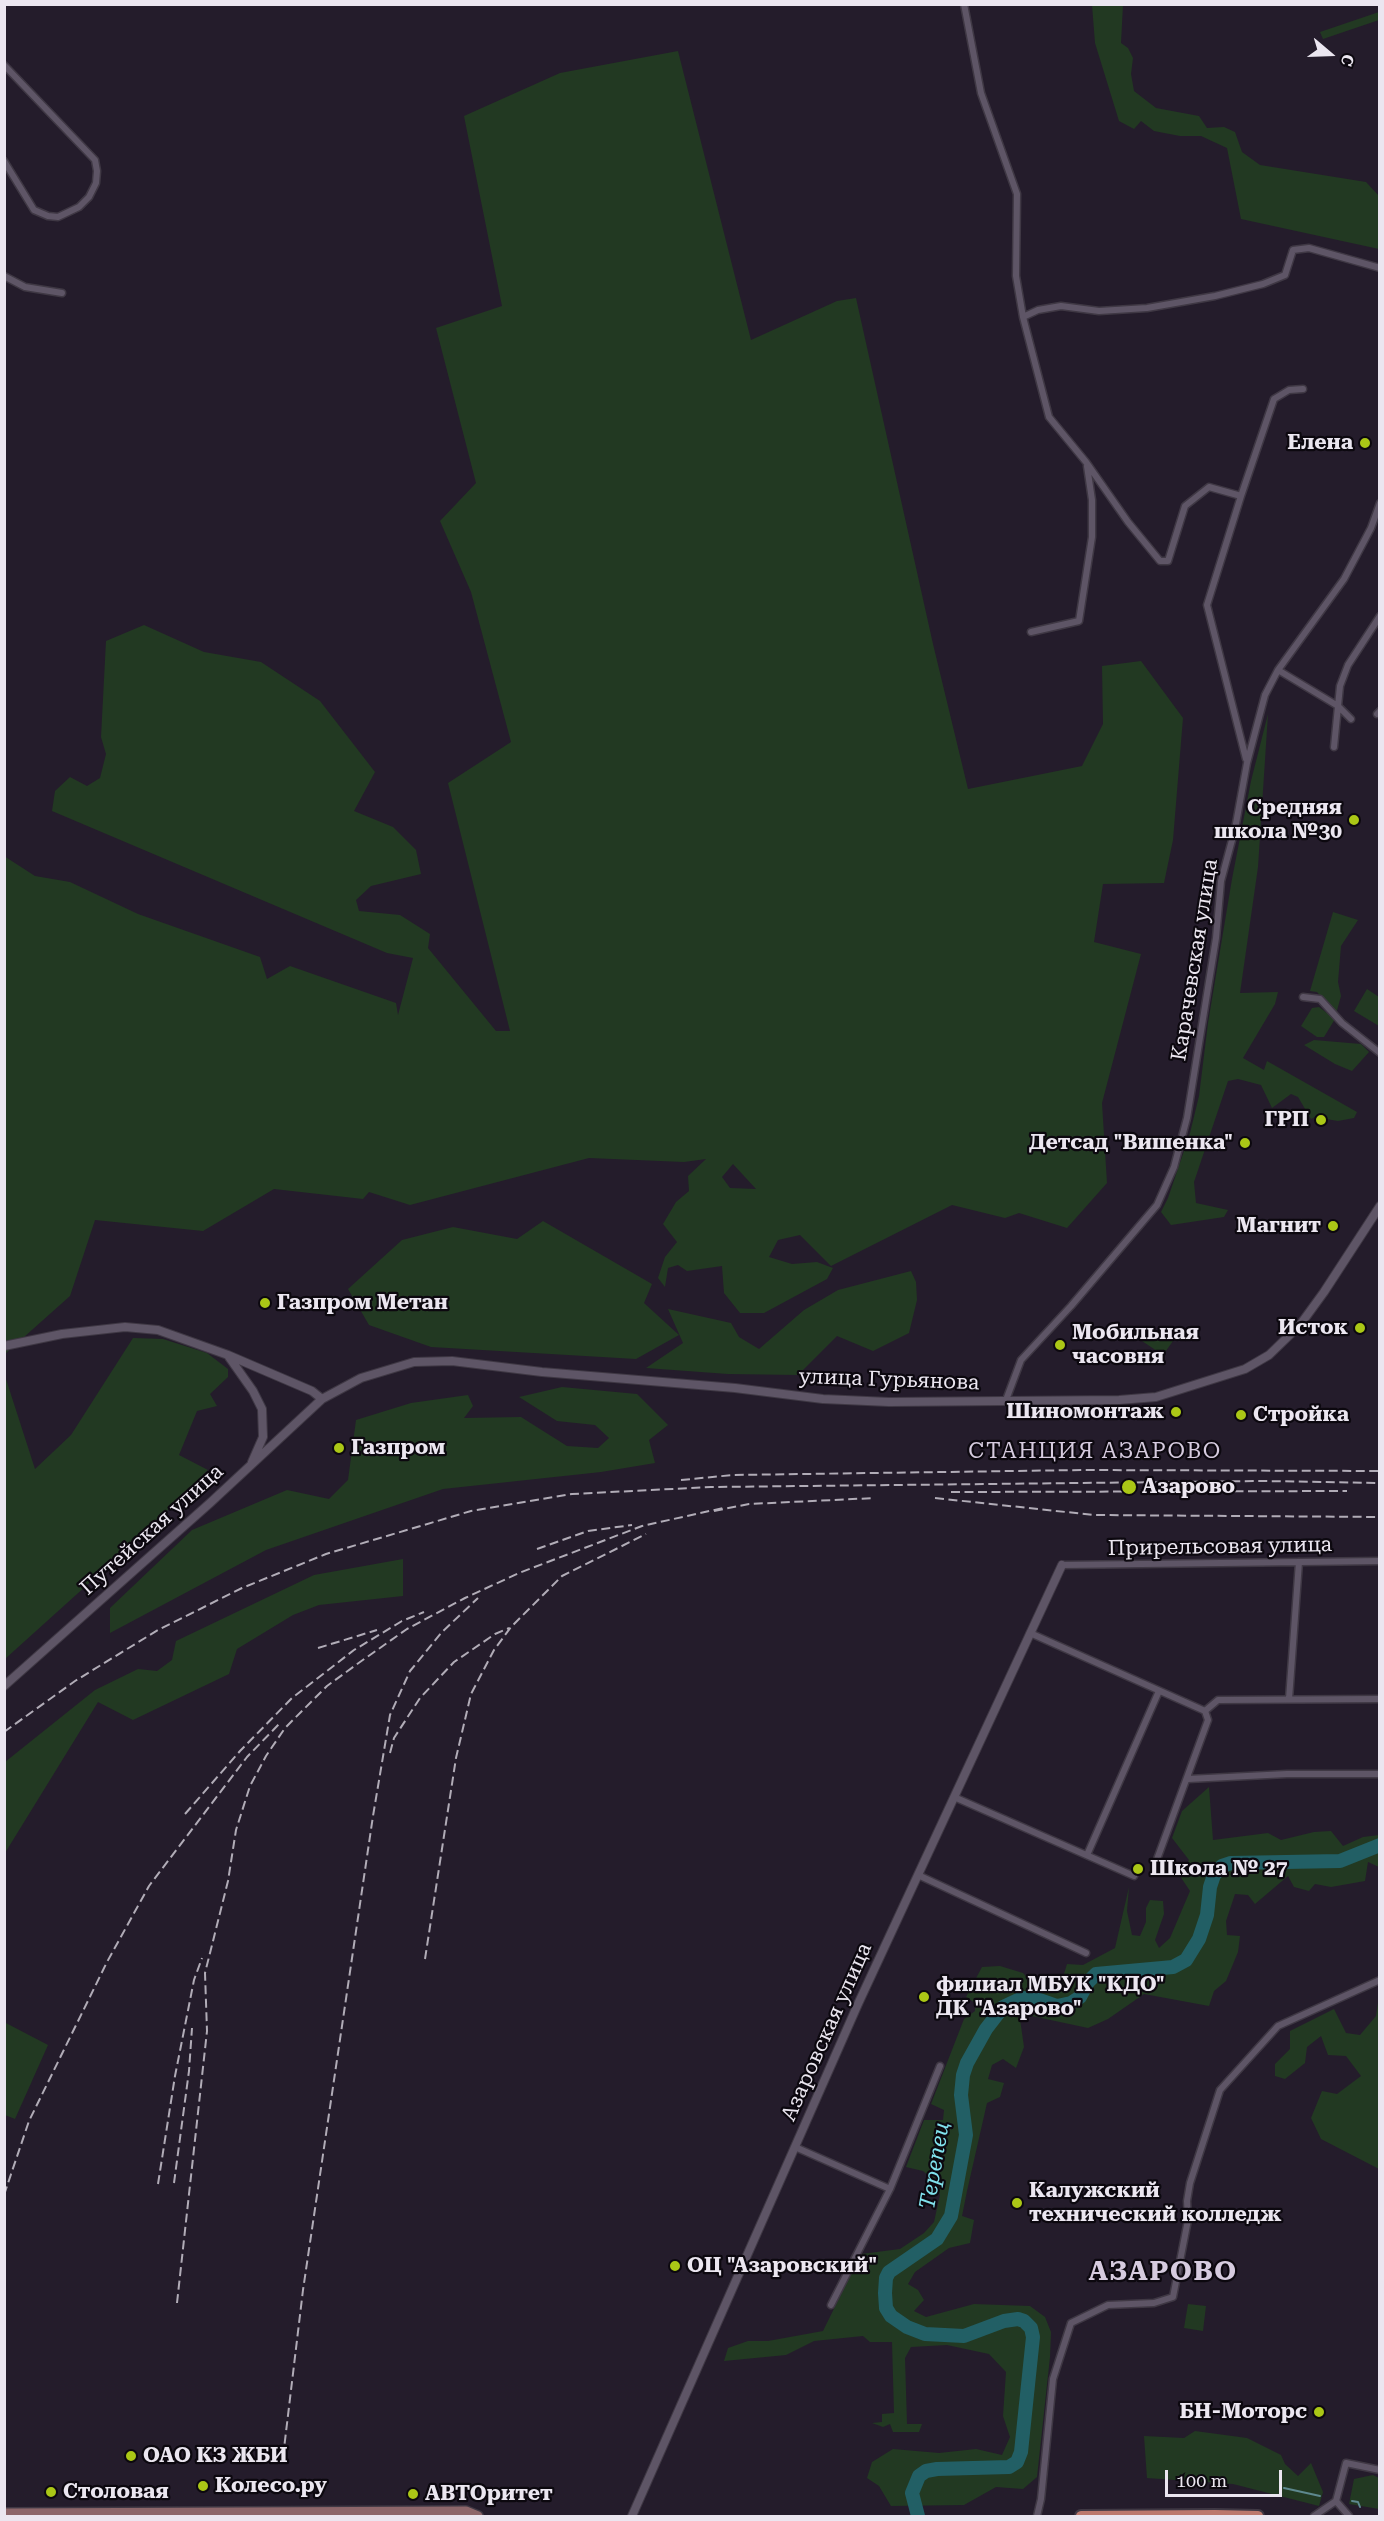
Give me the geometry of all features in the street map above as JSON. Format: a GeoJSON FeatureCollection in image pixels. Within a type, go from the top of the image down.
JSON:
{"type":"FeatureCollection","features":[{"type":"Feature","properties":{"kind":"main road"},"geometry":{"type":"LineString","coordinates":[[4,2513],[461,2514],[477,2517]]}},
{"type":"Feature","properties":{"kind":"main road"},"geometry":{"type":"LineString","coordinates":[[1082,2517],[1139,2515],[1258,2517]]}},
{"type":"Feature","properties":{"kind":"street"},"geometry":{"type":"LineString","coordinates":[[964,4],[981,93],[1017,194],[1016,276],[1023,317],[1049,417],[1086,462],[1128,522],[1160,561],[1168,561],[1185,506],[1209,487],[1241,496]]}},
{"type":"Feature","properties":{"kind":"street"},"geometry":{"type":"LineString","coordinates":[[4,64],[94,160],[97,171],[96,183],[89,197],[79,207],[68,214],[48,216],[34,210],[4,161]]}},
{"type":"Feature","properties":{"kind":"street"},"geometry":{"type":"LineString","coordinates":[[1023,317],[1038,310],[1061,306],[1099,311],[1146,308],[1253,286],[1285,275],[1293,250],[1309,248],[1380,268]]}},
{"type":"Feature","properties":{"kind":"street"},"geometry":{"type":"LineString","coordinates":[[4,276],[25,287],[62,293]]}},
{"type":"Feature","properties":{"kind":"street"},"geometry":{"type":"LineString","coordinates":[[1246,763],[1207,605],[1274,399],[1289,390],[1303,389]]}},
{"type":"Feature","properties":{"kind":"street"},"geometry":{"type":"LineString","coordinates":[[1031,632],[1079,621],[1092,537],[1092,500],[1086,462]]}},
{"type":"Feature","properties":{"kind":"street","name":"Карачевская улица"},"geometry":{"type":"LineString","coordinates":[[1006,1400],[1021,1360],[1076,1301],[1157,1205],[1174,1167],[1187,1118],[1216,938],[1221,881],[1235,829],[1246,763],[1266,695],[1278,670],[1344,579],[1371,528],[1380,503]]}},
{"type":"Feature","properties":{"kind":"street"},"geometry":{"type":"LineString","coordinates":[[1334,747],[1340,686],[1348,664],[1380,616]]}},
{"type":"Feature","properties":{"kind":"street"},"geometry":{"type":"LineString","coordinates":[[1278,670],[1338,706],[1351,719]]}},
{"type":"Feature","properties":{"kind":"street"},"geometry":{"type":"LineString","coordinates":[[1303,997],[1320,999],[1342,1023],[1380,1053]]}},
{"type":"Feature","properties":{"kind":"street","name":"улица Гурьянова"},"geometry":{"type":"LineString","coordinates":[[322,1399],[361,1378],[386,1370],[414,1362],[452,1361],[823,1399],[889,1402],[1143,1398],[1166,1394],[1245,1369],[1269,1355],[1300,1325],[1380,1206]]}},
{"type":"Feature","properties":{"kind":"street"},"geometry":{"type":"LineString","coordinates":[[4,1346],[62,1334],[125,1327],[158,1330],[228,1355],[312,1391],[322,1399]]}},
{"type":"Feature","properties":{"kind":"street"},"geometry":{"type":"LineString","coordinates":[[228,1355],[253,1391],[262,1409],[263,1437],[251,1466]]}},
{"type":"Feature","properties":{"kind":"street","name":"Путейская улица"},"geometry":{"type":"LineString","coordinates":[[4,1686],[251,1466],[322,1399]]}},
{"type":"Feature","properties":{"kind":"street","name":"Прирельсовая улица"},"geometry":{"type":"LineString","coordinates":[[1062,1565],[1380,1561]]}},
{"type":"Feature","properties":{"kind":"street"},"geometry":{"type":"LineString","coordinates":[[1289,1699],[1299,1562]]}},
{"type":"Feature","properties":{"kind":"street","name":"Азаровская улица"},"geometry":{"type":"LineString","coordinates":[[633,2517],[795,2147],[1062,1565]]}},
{"type":"Feature","properties":{"kind":"street"},"geometry":{"type":"LineString","coordinates":[[1030,1633],[1205,1711],[1208,1720],[1156,1862]]}},
{"type":"Feature","properties":{"kind":"street"},"geometry":{"type":"LineString","coordinates":[[1087,1855],[1159,1691]]}},
{"type":"Feature","properties":{"kind":"street"},"geometry":{"type":"LineString","coordinates":[[1205,1711],[1218,1700],[1380,1699]]}},
{"type":"Feature","properties":{"kind":"street"},"geometry":{"type":"LineString","coordinates":[[1188,1779],[1287,1774],[1380,1774]]}},
{"type":"Feature","properties":{"kind":"street"},"geometry":{"type":"LineString","coordinates":[[954,1797],[1134,1876]]}},
{"type":"Feature","properties":{"kind":"street"},"geometry":{"type":"LineString","coordinates":[[918,1875],[1086,1953]]}},
{"type":"Feature","properties":{"kind":"street"},"geometry":{"type":"LineString","coordinates":[[1037,2517],[1041,2499],[1053,2379],[1071,2323],[1108,2305],[1154,2303],[1173,2297],[1188,2220],[1187,2201],[1190,2182],[1220,2090],[1278,2026],[1380,1980]]}},
{"type":"Feature","properties":{"kind":"street"},"geometry":{"type":"LineString","coordinates":[[831,2306],[890,2189],[940,2066]]}},
{"type":"Feature","properties":{"kind":"street"},"geometry":{"type":"LineString","coordinates":[[795,2147],[890,2189]]}},
{"type":"Feature","properties":{"kind":"street"},"geometry":{"type":"LineString","coordinates":[[1314,2517],[1336,2501],[1346,2463],[1380,2470]]}},
{"type":"Feature","properties":{"kind":"street"},"geometry":{"type":"LineString","coordinates":[[1336,2501],[1349,2517]]}},
{"type":"Feature","properties":{"kind":"green space"},"geometry":{"type":"Polygon","coordinates":[[[1092,5],[1123,5],[1121,43],[1128,48],[1133,58],[1131,74],[1134,91],[1156,108],[1199,116],[1207,128],[1224,127],[1235,132],[1242,152],[1260,165],[1366,182],[1379,196],[1379,249],[1241,219],[1227,148],[1201,136],[1180,136],[1154,131],[1141,121],[1134,129],[1119,121],[1095,43],[1092,5]]]}},
{"type":"Feature","properties":{"kind":"green space"},"geometry":{"type":"Polygon","coordinates":[[[1379,12],[1379,20],[1323,39],[1320,32],[1379,12]]]}},
{"type":"Feature","properties":{"kind":"green space"},"geometry":{"type":"Polygon","coordinates":[[[678,51],[751,340],[837,301],[856,298],[933,644],[968,789],[1082,766],[1103,724],[1102,666],[1141,661],[1183,718],[1173,840],[1164,883],[1103,884],[1094,942],[1141,954],[1102,1103],[1107,1183],[1067,1228],[1019,1213],[1005,1218],[952,1205],[831,1266],[800,1235],[778,1240],[769,1257],[792,1264],[817,1262],[833,1268],[827,1279],[764,1313],[740,1313],[724,1293],[722,1266],[687,1271],[678,1265],[668,1268],[665,1287],[658,1278],[665,1257],[677,1242],[663,1224],[676,1202],[689,1191],[688,1176],[706,1159],[684,1162],[589,1158],[410,1205],[369,1192],[363,1199],[274,1189],[203,1231],[95,1220],[70,1296],[5,1354],[4,856],[35,876],[70,882],[138,914],[260,957],[267,979],[290,966],[396,1003],[398,1015],[413,958],[387,953],[52,811],[55,791],[70,777],[87,786],[100,778],[106,754],[101,737],[106,641],[144,625],[204,652],[261,662],[320,701],[375,772],[354,811],[393,827],[416,850],[421,874],[371,886],[356,900],[359,911],[400,915],[430,934],[428,948],[496,1031],[510,1031],[448,783],[511,742],[471,592],[440,521],[476,483],[436,328],[502,306],[464,116],[560,73],[678,51]],[[733,1164],[722,1177],[730,1188],[756,1189],[733,1164]]]}},
{"type":"Feature","properties":{"kind":"green space"},"geometry":{"type":"Polygon","coordinates":[[[1268,714],[1258,867],[1240,993],[1278,992],[1275,1004],[1243,1058],[1264,1070],[1267,1061],[1357,1112],[1354,1118],[1338,1121],[1319,1115],[1311,1119],[1298,1097],[1291,1094],[1272,1108],[1261,1085],[1238,1079],[1228,1081],[1194,1182],[1196,1203],[1228,1210],[1224,1217],[1171,1225],[1161,1212],[1190,1133],[1199,1096],[1208,1023],[1232,879],[1251,781],[1268,714]]]}},
{"type":"Feature","properties":{"kind":"green space"},"geometry":{"type":"Polygon","coordinates":[[[1333,912],[1358,920],[1341,946],[1338,982],[1341,996],[1336,1014],[1317,992],[1310,991],[1333,912]]]}},
{"type":"Feature","properties":{"kind":"green space"},"geometry":{"type":"Polygon","coordinates":[[[1367,989],[1379,997],[1379,1026],[1354,1011],[1367,989]]]}},
{"type":"Feature","properties":{"kind":"green space"},"geometry":{"type":"Polygon","coordinates":[[[1319,1007],[1335,1019],[1324,1037],[1317,1037],[1301,1026],[1312,1008],[1319,1007]]]}},
{"type":"Feature","properties":{"kind":"green space"},"geometry":{"type":"Polygon","coordinates":[[[1314,1040],[1361,1044],[1369,1052],[1352,1071],[1335,1064],[1304,1045],[1314,1040]]]}},
{"type":"Feature","properties":{"kind":"green space"},"geometry":{"type":"Polygon","coordinates":[[[543,1221],[652,1284],[644,1303],[679,1335],[636,1359],[431,1347],[369,1325],[348,1289],[402,1240],[453,1227],[517,1239],[543,1221]]]}},
{"type":"Feature","properties":{"kind":"green space"},"geometry":{"type":"Polygon","coordinates":[[[911,1271],[916,1282],[917,1300],[909,1333],[873,1351],[837,1336],[798,1375],[728,1374],[646,1368],[683,1343],[668,1309],[731,1323],[739,1337],[759,1349],[804,1310],[838,1290],[911,1271]]]}},
{"type":"Feature","properties":{"kind":"green space"},"geometry":{"type":"Polygon","coordinates":[[[1151,1327],[1173,1341],[1163,1355],[1142,1341],[1151,1327]]]}},
{"type":"Feature","properties":{"kind":"green space"},"geometry":{"type":"Polygon","coordinates":[[[133,1338],[163,1339],[207,1353],[228,1369],[228,1377],[210,1394],[217,1406],[197,1411],[179,1455],[208,1470],[148,1530],[5,1659],[5,1376],[35,1469],[71,1435],[133,1338]]]}},
{"type":"Feature","properties":{"kind":"green space"},"geometry":{"type":"Polygon","coordinates":[[[562,1387],[637,1394],[668,1425],[649,1440],[655,1463],[601,1472],[443,1489],[266,1550],[110,1633],[110,1608],[192,1530],[287,1490],[329,1499],[348,1480],[356,1420],[411,1403],[468,1395],[473,1406],[464,1418],[521,1417],[567,1446],[598,1448],[609,1438],[595,1425],[557,1421],[519,1397],[562,1387]]]}},
{"type":"Feature","properties":{"kind":"green space"},"geometry":{"type":"Polygon","coordinates":[[[403,1559],[403,1596],[319,1605],[293,1615],[237,1649],[229,1674],[133,1720],[98,1702],[5,1853],[5,1762],[95,1690],[138,1669],[157,1671],[172,1660],[176,1641],[314,1575],[403,1559]]]}},
{"type":"Feature","properties":{"kind":"green space"},"geometry":{"type":"Polygon","coordinates":[[[1209,1787],[1213,1840],[1268,1833],[1281,1840],[1314,1832],[1331,1831],[1343,1846],[1363,1837],[1379,1835],[1379,1867],[1368,1862],[1365,1881],[1331,1887],[1315,1884],[1309,1891],[1294,1887],[1288,1876],[1255,1904],[1248,1895],[1235,1894],[1226,1921],[1227,1935],[1240,1936],[1238,1952],[1226,1981],[1214,1991],[1209,2006],[1144,1994],[1108,2019],[1088,2028],[1032,2016],[1020,2019],[1024,2047],[1016,2068],[1003,2059],[992,2065],[988,2079],[1004,2083],[1000,2097],[987,2103],[967,2191],[962,2216],[974,2220],[970,2243],[949,2248],[915,2272],[908,2284],[918,2290],[924,2300],[914,2311],[926,2317],[974,2304],[1030,2306],[1045,2317],[1051,2332],[1050,2357],[1037,2477],[1023,2489],[996,2487],[964,2505],[891,2506],[879,2486],[867,2478],[872,2462],[893,2449],[939,2453],[976,2449],[1002,2455],[1010,2437],[1003,2416],[1006,2372],[989,2354],[947,2345],[911,2347],[905,2358],[907,2424],[922,2424],[919,2432],[893,2432],[890,2424],[883,2427],[872,2423],[882,2422],[882,2414],[894,2413],[892,2342],[870,2342],[863,2336],[814,2341],[786,2355],[724,2361],[728,2348],[748,2341],[768,2341],[823,2331],[861,2254],[900,2249],[924,2233],[934,2222],[940,2195],[934,2181],[923,2171],[906,2167],[924,2120],[943,2120],[944,2110],[931,2104],[964,2019],[975,2011],[975,2003],[966,1997],[982,1967],[1000,1966],[1023,1973],[1033,1984],[1048,1983],[1064,1974],[1067,1964],[1083,1965],[1115,1948],[1129,1887],[1127,1911],[1132,1935],[1140,1936],[1146,1922],[1146,1908],[1150,1900],[1163,1901],[1164,1914],[1155,1940],[1159,1948],[1170,1938],[1190,1891],[1180,1876],[1189,1860],[1172,1838],[1182,1811],[1209,1787]]]}},
{"type":"Feature","properties":{"kind":"green space"},"geometry":{"type":"Polygon","coordinates":[[[1379,1996],[1379,2169],[1321,2139],[1311,2118],[1322,2091],[1337,2094],[1361,2076],[1346,2056],[1328,2055],[1321,2036],[1307,2047],[1305,2063],[1285,2079],[1275,2076],[1275,2064],[1290,2049],[1290,2031],[1334,2009],[1346,2033],[1360,2035],[1376,2016],[1379,1996]]]}},
{"type":"Feature","properties":{"kind":"green space"},"geometry":{"type":"Polygon","coordinates":[[[4,2022],[48,2045],[15,2119],[5,2115],[4,2022]]]}},
{"type":"Feature","properties":{"kind":"green space"},"geometry":{"type":"Polygon","coordinates":[[[1188,2304],[1206,2306],[1203,2331],[1184,2328],[1188,2304]]]}},
{"type":"Feature","properties":{"kind":"green space"},"geometry":{"type":"Polygon","coordinates":[[[1195,2431],[1247,2438],[1281,2455],[1285,2464],[1298,2476],[1311,2463],[1323,2492],[1319,2506],[1233,2484],[1147,2478],[1144,2436],[1184,2438],[1195,2431]]]}},
{"type":"Feature","properties":{"kind":"green space"},"geometry":{"type":"Polygon","coordinates":[[[1373,2475],[1379,2478],[1379,2509],[1349,2504],[1354,2479],[1373,2475]]]}},
{"type":"Feature","properties":{"kind":"waterway","name":"Терепец"},"geometry":{"type":"LineString","coordinates":[[918,2516],[912,2493],[919,2476],[926,2471],[1009,2467],[1017,2462],[1021,2452],[1033,2337],[1031,2328],[1018,2319],[1004,2321],[964,2336],[925,2334],[907,2327],[891,2316],[886,2308],[886,2278],[889,2272],[937,2239],[951,2216],[966,2135],[961,2095],[963,2075],[986,2029],[1003,2007],[1022,1998],[1037,1999],[1057,2006],[1071,2003],[1080,1997],[1088,1982],[1096,1974],[1173,1967],[1186,1960],[1199,1939],[1207,1915],[1210,1887],[1214,1875],[1222,1866],[1231,1863],[1340,1861],[1380,1845]]}},
{"type":"Feature","properties":{"kind":"waterway"},"geometry":{"type":"LineString","coordinates":[[1284,2488],[1320,2496]]}},
{"type":"Feature","properties":{"kind":"waterway"},"geometry":{"type":"LineString","coordinates":[[1352,2501],[1358,2502],[1360,2507]]}},
{"type":"Feature","properties":{"kind":"railway"},"geometry":{"type":"LineString","coordinates":[[681,1480],[733,1475],[1083,1470],[1380,1471]]}},
{"type":"Feature","properties":{"kind":"railway"},"geometry":{"type":"LineString","coordinates":[[4,1732],[75,1681],[158,1630],[242,1588],[326,1554],[471,1511],[572,1494],[711,1487],[1264,1481],[1380,1483]]}},
{"type":"Feature","properties":{"kind":"railway"},"geometry":{"type":"LineString","coordinates":[[951,1492],[1347,1491]]}},
{"type":"Feature","properties":{"kind":"railway"},"geometry":{"type":"LineString","coordinates":[[714,1511],[749,1504],[875,1498]]}},
{"type":"Feature","properties":{"kind":"railway"},"geometry":{"type":"LineString","coordinates":[[935,1498],[1094,1515],[1380,1517]]}},
{"type":"Feature","properties":{"kind":"railway"},"geometry":{"type":"LineString","coordinates":[[177,2303],[207,2031],[205,1973],[228,1881],[236,1830],[250,1786],[266,1756],[285,1728],[327,1686],[360,1662],[407,1629],[465,1598],[519,1573],[642,1526],[723,1508]]}},
{"type":"Feature","properties":{"kind":"railway"},"geometry":{"type":"LineString","coordinates":[[537,1549],[588,1531],[632,1525]]}},
{"type":"Feature","properties":{"kind":"railway"},"geometry":{"type":"LineString","coordinates":[[425,1959],[456,1758],[471,1694],[494,1650],[511,1627],[562,1576],[646,1534]]}},
{"type":"Feature","properties":{"kind":"railway"},"geometry":{"type":"LineString","coordinates":[[283,2457],[303,2290],[390,1715],[410,1671],[442,1632],[478,1598]]}},
{"type":"Feature","properties":{"kind":"railway"},"geometry":{"type":"LineString","coordinates":[[185,1814],[240,1751],[292,1698],[354,1650],[402,1621],[424,1612]]}},
{"type":"Feature","properties":{"kind":"railway"},"geometry":{"type":"LineString","coordinates":[[390,1753],[394,1738],[420,1698],[454,1662],[495,1634],[509,1628]]}},
{"type":"Feature","properties":{"kind":"railway"},"geometry":{"type":"LineString","coordinates":[[318,1648],[377,1630]]}},
{"type":"Feature","properties":{"kind":"railway"},"geometry":{"type":"LineString","coordinates":[[4,2195],[29,2121],[107,1962],[149,1886],[247,1757],[280,1723]]}},
{"type":"Feature","properties":{"kind":"railway"},"geometry":{"type":"LineString","coordinates":[[158,2184],[175,2076],[194,1980],[202,1958]]}},
{"type":"Feature","properties":{"kind":"railway"},"geometry":{"type":"LineString","coordinates":[[174,2183],[189,2071],[192,2028]]}},
{"type":"Feature","properties":{"kind":"place","name":"Елена"},"geometry":{"type":"Point","coordinates":[1365,443]}},
{"type":"Feature","properties":{"kind":"place","name":"Средняя школа №30"},"geometry":{"type":"Point","coordinates":[1354,820]}},
{"type":"Feature","properties":{"kind":"place","name":"ГРП"},"geometry":{"type":"Point","coordinates":[1321,1120]}},
{"type":"Feature","properties":{"kind":"place","name":"Детсад \"Вишенка\""},"geometry":{"type":"Point","coordinates":[1245,1143]}},
{"type":"Feature","properties":{"kind":"place","name":"Магнит"},"geometry":{"type":"Point","coordinates":[1333,1226]}},
{"type":"Feature","properties":{"kind":"place","name":"Газпром Метан"},"geometry":{"type":"Point","coordinates":[265,1303]}},
{"type":"Feature","properties":{"kind":"place","name":"Исток"},"geometry":{"type":"Point","coordinates":[1360,1328]}},
{"type":"Feature","properties":{"kind":"place","name":"Мобильная часовня"},"geometry":{"type":"Point","coordinates":[1060,1345]}},
{"type":"Feature","properties":{"kind":"place","name":"Шиномонтаж"},"geometry":{"type":"Point","coordinates":[1176,1412]}},
{"type":"Feature","properties":{"kind":"place","name":"Стройка"},"geometry":{"type":"Point","coordinates":[1241,1415]}},
{"type":"Feature","properties":{"kind":"place","name":"Газпром"},"geometry":{"type":"Point","coordinates":[339,1448]}},
{"type":"Feature","properties":{"kind":"place","name":"Азарово"},"geometry":{"type":"Point","coordinates":[1129,1487]}},
{"type":"Feature","properties":{"kind":"place","name":"Школа № 27"},"geometry":{"type":"Point","coordinates":[1138,1869]}},
{"type":"Feature","properties":{"kind":"place","name":"филиал МБУК \"КДО\" ДК \"Азарово\""},"geometry":{"type":"Point","coordinates":[924,1997]}},
{"type":"Feature","properties":{"kind":"place","name":"Калужский технический колледж"},"geometry":{"type":"Point","coordinates":[1017,2203]}},
{"type":"Feature","properties":{"kind":"place","name":"ОЦ \"Азаровский\""},"geometry":{"type":"Point","coordinates":[675,2266]}},
{"type":"Feature","properties":{"kind":"place","name":"БН-Моторс"},"geometry":{"type":"Point","coordinates":[1319,2412]}},
{"type":"Feature","properties":{"kind":"place","name":"ОАО КЗ ЖБИ"},"geometry":{"type":"Point","coordinates":[131,2456]}},
{"type":"Feature","properties":{"kind":"place","name":"Колесо.ру"},"geometry":{"type":"Point","coordinates":[203,2486]}},
{"type":"Feature","properties":{"kind":"place","name":"Столовая"},"geometry":{"type":"Point","coordinates":[51,2492]}},
{"type":"Feature","properties":{"kind":"place","name":"АВТОритет"},"geometry":{"type":"Point","coordinates":[413,2494]}},
{"type":"Feature","properties":{"kind":"district","name":"СТАНЦИЯ АЗАРОВО"},"geometry":{"type":"Point","coordinates":[1095,1452]}},
{"type":"Feature","properties":{"kind":"district","name":"АЗАРОВО"},"geometry":{"type":"Point","coordinates":[1163,2272]}}]}
